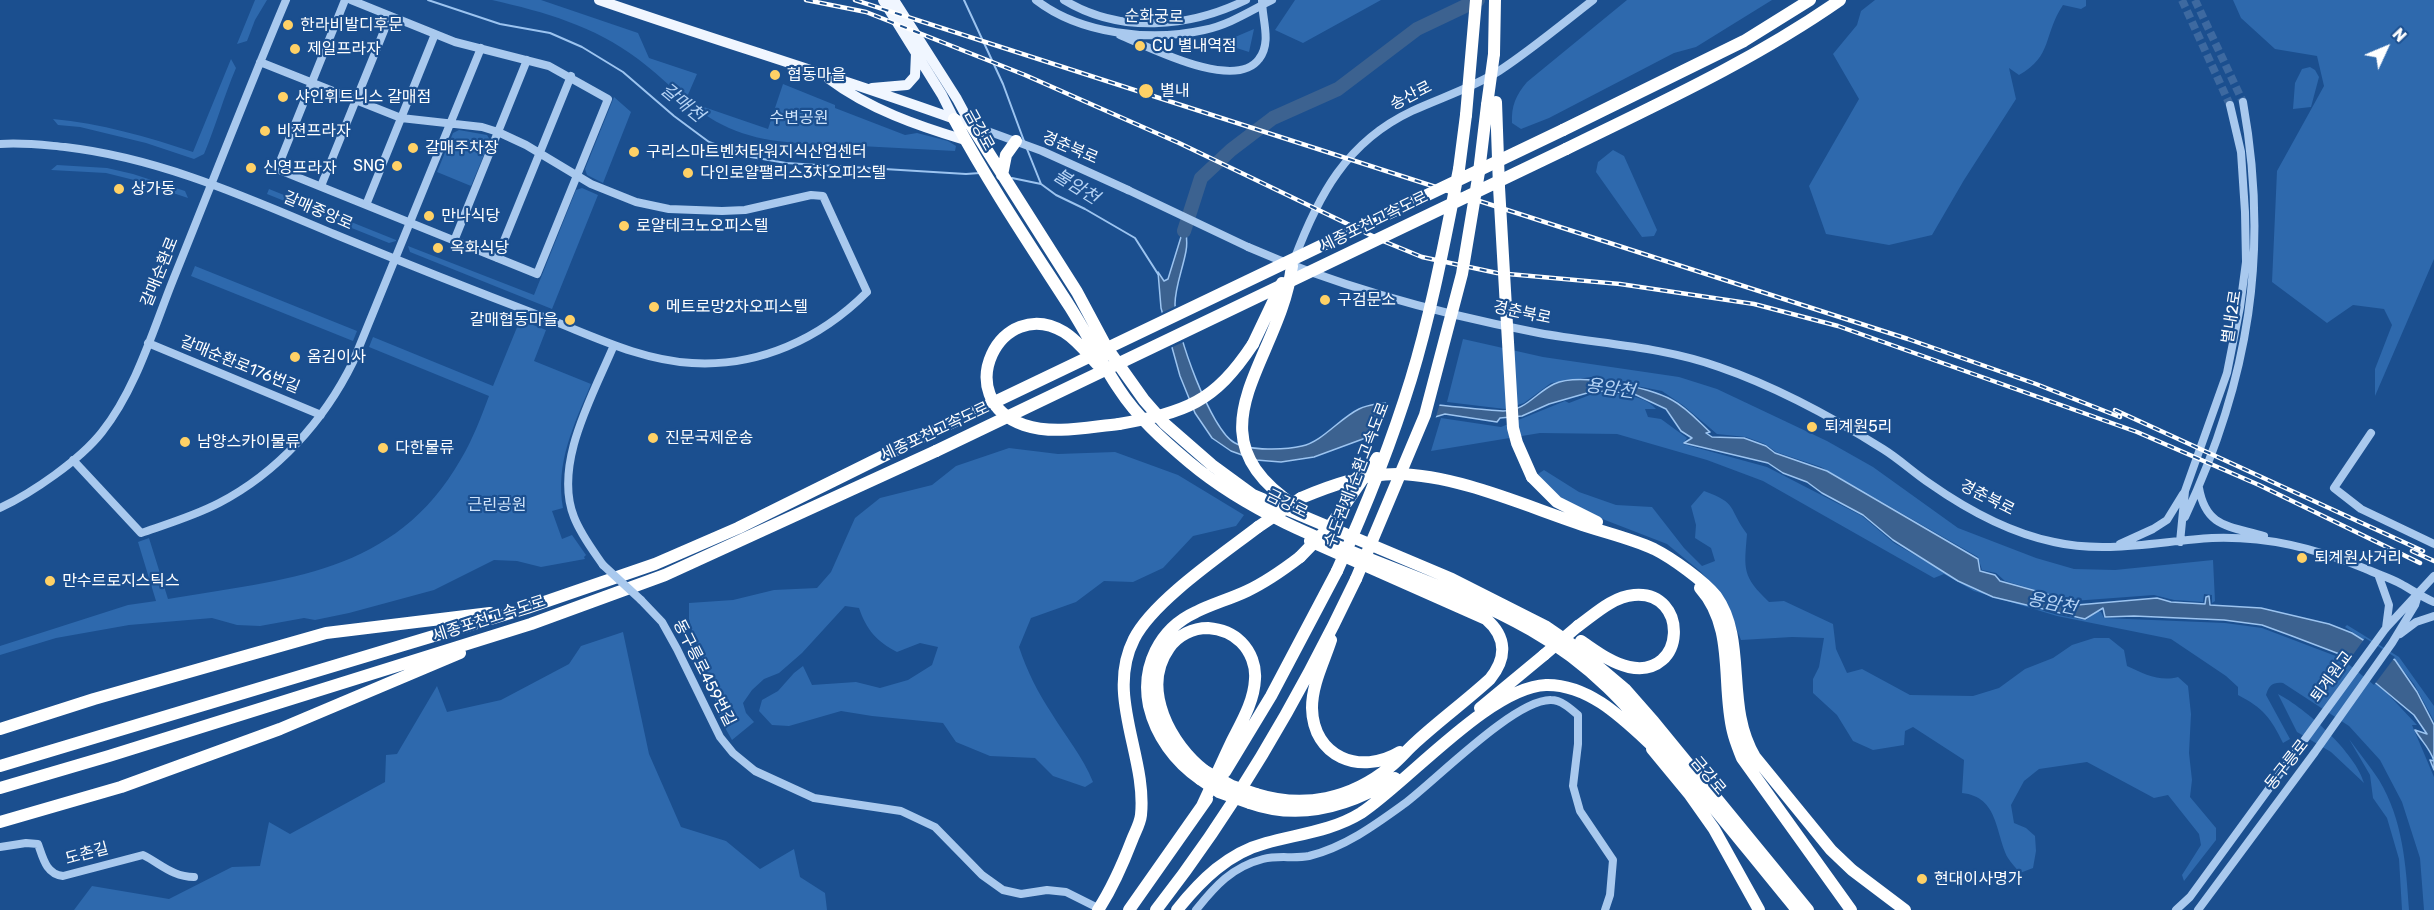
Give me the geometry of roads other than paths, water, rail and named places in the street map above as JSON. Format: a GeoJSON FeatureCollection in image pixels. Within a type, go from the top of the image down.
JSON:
{"type":"FeatureCollection","features":[{"type":"Feature","properties":{"kind":"highway","name":"수도권제1순환고속도로"},"geometry":{"type":"LineString","coordinates":[[1129,910],[1202,806],[1271,696],[1337,571],[1359,523],[1418,352],[1438,272],[1459,169],[1476,0]]}},
{"type":"Feature","properties":{"kind":"highway"},"geometry":{"type":"LineString","coordinates":[[1156,910],[1216,827],[1274,733],[1341,610],[1425,415],[1461,274],[1491,104],[1495,0]]}},
{"type":"Feature","properties":{"kind":"highway","name":"세종포천고속도로"},"geometry":{"type":"LineString","coordinates":[[0,766],[527,608],[655,564],[738,528],[932,432],[1563,130],[1744,41],[1810,0]]}},
{"type":"Feature","properties":{"kind":"highway","name":"세종포천고속도로"},"geometry":{"type":"LineString","coordinates":[[0,788],[110,756],[531,624],[665,575],[936,450],[1695,87],[1764,50],[1840,0]]}},
{"type":"Feature","properties":{"kind":"highway"},"geometry":{"type":"LineString","coordinates":[[1491,104],[1499,187],[1513,428],[1532,477],[1557,502],[1576,514],[1655,549],[1681,567],[1717,598],[1732,633],[1739,716],[1744,734],[1755,757],[1831,850],[1852,870],[1905,910]]}},
{"type":"Feature","properties":{"kind":"highway","name":"금강로"},"geometry":{"type":"LineString","coordinates":[[954,119],[972,153],[1074,313],[1120,391],[1160,436],[1190,464],[1277,519],[1486,607],[1533,631],[1587,666],[1617,695],[1707,800],[1808,910]]}},
{"type":"Feature","properties":{"kind":"highway","name":"금강로"},"geometry":{"type":"LineString","coordinates":[[971,125],[1077,292],[1107,348],[1160,418],[1212,465],[1253,495],[1452,579],[1545,626],[1606,671],[1654,722],[1777,878],[1797,910]]}},
{"type":"Feature","properties":{"kind":"highway"},"geometry":{"type":"LineString","coordinates":[[1002,175],[1006,155],[1016,141]]}},
{"type":"Feature","properties":{"kind":"highway"},"geometry":{"type":"LineString","coordinates":[[1120,391],[1077,342],[1065,333],[1048,326],[1030,325],[1015,329],[1002,338],[992,351],[987,364],[987,384],[993,402],[1002,412],[1023,424],[1043,429],[1067,430],[1165,416],[1187,408],[1212,392],[1235,371],[1253,344],[1274,296],[1292,266]]}},
{"type":"Feature","properties":{"kind":"highway"},"geometry":{"type":"LineString","coordinates":[[1292,266],[1289,289],[1283,308],[1242,411],[1242,444],[1246,455],[1262,480],[1278,494],[1322,523]]}},
{"type":"Feature","properties":{"kind":"highway"},"geometry":{"type":"LineString","coordinates":[[1389,439],[1331,525],[1300,557],[1263,583],[1195,612],[1182,620],[1163,638],[1152,654],[1148,677],[1148,700],[1156,728],[1174,756],[1203,775],[1232,786],[1271,810],[1320,809],[1362,797],[1419,764]]}},
{"type":"Feature","properties":{"kind":"highway"},"geometry":{"type":"LineString","coordinates":[[1096,908],[1120,874],[1141,816],[1140,776],[1129,731],[1124,692],[1125,665],[1140,628],[1159,606],[1258,526],[1301,498],[1362,477],[1397,474],[1420,476],[1473,488],[1655,549]]}},
{"type":"Feature","properties":{"kind":"highway"},"geometry":{"type":"LineString","coordinates":[[1253,799],[1279,801],[1322,799],[1339,795],[1371,781],[1463,704],[1496,671],[1503,654],[1502,642],[1496,630],[1485,619],[1299,536],[1277,519]]}},
{"type":"Feature","properties":{"kind":"highway"},"geometry":{"type":"LineString","coordinates":[[1681,567],[1704,592],[1718,620],[1724,639],[1732,731],[1742,758],[1851,910]]}},
{"type":"Feature","properties":{"kind":"highway"},"geometry":{"type":"LineString","coordinates":[[1448,741],[1482,706],[1544,655],[1578,626],[1614,601],[1635,595],[1653,599],[1667,610],[1674,624],[1674,638],[1668,653],[1659,662],[1644,668],[1627,667],[1610,660],[1562,628],[1520,605],[1452,579]]}},
{"type":"Feature","properties":{"kind":"highway"},"geometry":{"type":"LineString","coordinates":[[0,729],[94,699],[326,633],[527,608]]}},
{"type":"Feature","properties":{"kind":"highway"},"geometry":{"type":"LineString","coordinates":[[1341,610],[1314,693],[1313,718],[1320,737],[1334,753],[1363,763],[1382,761],[1416,742]]}},
{"type":"Feature","properties":{"kind":"highway"},"geometry":{"type":"LineString","coordinates":[[0,822],[121,787],[280,729],[531,624]]}},
{"type":"Feature","properties":{"kind":"highway"},"geometry":{"type":"LineString","coordinates":[[1202,806],[1243,719],[1255,681],[1254,663],[1246,647],[1228,632],[1210,628],[1190,632],[1172,644],[1160,665],[1158,681],[1161,706],[1172,734],[1203,775]]}},
{"type":"Feature","properties":{"kind":"highway"},"geometry":{"type":"LineString","coordinates":[[1177,910],[1200,882],[1221,864],[1243,851],[1264,843],[1344,822],[1390,792],[1419,764],[1496,705],[1517,692],[1543,685],[1560,686],[1592,697],[1641,737],[1707,800]]}},
{"type":"Feature","properties":{"kind":"highway"},"geometry":{"type":"LineString","coordinates":[[1641,737],[1690,795],[1714,829],[1759,910]]}},
{"type":"Feature","properties":{"kind":"highway"},"geometry":{"type":"LineString","coordinates":[[1777,878],[1791,910]]}},
{"type":"Feature","properties":{"kind":"highway"},"geometry":{"type":"LineString","coordinates":[[1777,878],[1819,910]]}},
{"type":"Feature","properties":{"kind":"main road","name":"경춘북로"},"geometry":{"type":"LineString","coordinates":[[599,0],[971,125]]}},
{"type":"Feature","properties":{"kind":"main road","name":"금강로"},"geometry":{"type":"LineString","coordinates":[[884,0],[954,119]]}},
{"type":"Feature","properties":{"kind":"main road","name":"금강로"},"geometry":{"type":"LineString","coordinates":[[894,0],[971,125]]}},
{"type":"Feature","properties":{"kind":"main road"},"geometry":{"type":"LineString","coordinates":[[866,88],[908,85],[915,76],[916,52]]}},
{"type":"Feature","properties":{"kind":"main road"},"geometry":{"type":"LineString","coordinates":[[824,75],[850,95],[869,105],[965,140]]}},
{"type":"Feature","properties":{"kind":"street","name":"갈매순환로"},"geometry":{"type":"LineString","coordinates":[[0,508],[32,490],[73,460],[101,434],[122,403],[286,0]]}},
{"type":"Feature","properties":{"kind":"street"},"geometry":{"type":"LineString","coordinates":[[345,0],[277,169],[537,274],[608,99],[571,76],[549,66],[435,33],[351,0]]}},
{"type":"Feature","properties":{"kind":"street","name":"순화궁로"},"geometry":{"type":"LineString","coordinates":[[1036,0],[1046,8],[1070,20],[1108,30],[1145,35],[1176,35],[1206,30],[1233,20],[1262,3],[1272,0]]}},
{"type":"Feature","properties":{"kind":"street","name":"순화궁로"},"geometry":{"type":"LineString","coordinates":[[1064,0],[1099,17],[1119,22],[1144,24],[1201,16],[1227,9],[1246,0]]}},
{"type":"Feature","properties":{"kind":"street","name":"송산로"},"geometry":{"type":"LineString","coordinates":[[1292,266],[1310,219],[1328,184],[1370,138],[1409,112],[1499,71],[1593,0]]}},
{"type":"Feature","properties":{"kind":"street"},"geometry":{"type":"LineString","coordinates":[[1108,30],[1180,60],[1218,71],[1243,70],[1259,60],[1266,38],[1262,3]]}},
{"type":"Feature","properties":{"kind":"street"},"geometry":{"type":"LineString","coordinates":[[321,186],[390,16]]}},
{"type":"Feature","properties":{"kind":"street"},"geometry":{"type":"LineString","coordinates":[[366,205],[435,33]]}},
{"type":"Feature","properties":{"kind":"street"},"geometry":{"type":"LineString","coordinates":[[73,460],[141,533],[220,503],[251,483],[301,439],[344,381],[353,362],[481,48]]}},
{"type":"Feature","properties":{"kind":"street"},"geometry":{"type":"LineString","coordinates":[[454,241],[527,60]]}},
{"type":"Feature","properties":{"kind":"street"},"geometry":{"type":"LineString","coordinates":[[260,62],[401,118],[482,127],[498,132],[539,153],[577,177]]}},
{"type":"Feature","properties":{"kind":"street"},"geometry":{"type":"LineString","coordinates":[[497,258],[571,76]]}},
{"type":"Feature","properties":{"kind":"street","name":"별내2로"},"geometry":{"type":"LineString","coordinates":[[2182,526],[2222,429],[2236,378],[2249,309],[2254,264],[2255,213],[2252,152],[2243,102]]}},
{"type":"Feature","properties":{"kind":"street","name":"별내2로"},"geometry":{"type":"LineString","coordinates":[[2180,542],[2185,491],[2227,373],[2246,262],[2246,212],[2241,152],[2230,105]]}},
{"type":"Feature","properties":{"kind":"street","name":"경춘북로"},"geometry":{"type":"LineString","coordinates":[[971,125],[1042,151],[1248,247],[1330,280],[1460,315],[1538,333],[1654,350],[1720,367],[1780,392],[1840,422],[1958,501],[2000,524],[2055,543],[2116,546],[2210,538],[2279,541],[2310,548],[2378,574],[2434,602]]}},
{"type":"Feature","properties":{"kind":"street","name":"갈매중앙로"},"geometry":{"type":"LineString","coordinates":[[0,144],[26,143],[86,149],[146,161],[212,183],[395,259],[614,345],[675,362],[711,364],[757,358],[777,352],[814,334],[837,319],[867,292],[823,196],[795,198],[745,210],[678,210],[625,198],[577,177]]}},
{"type":"Feature","properties":{"kind":"street","name":"갈매순환로176번길"},"geometry":{"type":"LineString","coordinates":[[148,343],[321,415]]}},
{"type":"Feature","properties":{"kind":"street","name":"동구릉로459번길"},"geometry":{"type":"LineString","coordinates":[[614,345],[574,441],[567,471],[567,490],[573,515],[583,538],[603,565],[662,622],[720,737],[733,753],[755,771],[814,798],[901,811],[935,827],[982,875],[1003,890],[1022,894],[1047,890],[1066,892],[1096,908]]}},
{"type":"Feature","properties":{"kind":"street"},"geometry":{"type":"LineString","coordinates":[[2370,433],[2334,488],[2361,509],[2434,544]]}},
{"type":"Feature","properties":{"kind":"street"},"geometry":{"type":"LineString","coordinates":[[2199,488],[2202,504],[2207,514],[2217,523],[2279,541]]}},
{"type":"Feature","properties":{"kind":"street"},"geometry":{"type":"LineString","coordinates":[[2116,546],[2167,520],[2185,491]]}},
{"type":"Feature","properties":{"kind":"street"},"geometry":{"type":"LineString","coordinates":[[2378,574],[2389,605],[2386,628]]}},
{"type":"Feature","properties":{"kind":"street"},"geometry":{"type":"LineString","coordinates":[[2397,636],[2408,609],[2434,576]]}},
{"type":"Feature","properties":{"kind":"street","name":"퇴계원교"},"geometry":{"type":"LineString","coordinates":[[2303,743],[2386,628],[2408,609]]}},
{"type":"Feature","properties":{"kind":"street"},"geometry":{"type":"LineString","coordinates":[[2397,636],[2416,622],[2434,616]]}},
{"type":"Feature","properties":{"kind":"street","name":"동구릉로"},"geometry":{"type":"LineString","coordinates":[[2198,910],[2316,752],[2397,636]]}},
{"type":"Feature","properties":{"kind":"street"},"geometry":{"type":"LineString","coordinates":[[1196,910],[1219,882],[1239,869],[1264,859],[1308,856],[1342,844],[1373,826],[1420,792],[1507,718],[1531,703],[1552,700],[1566,704],[1578,715],[1578,744],[1573,786],[1580,811],[1613,860],[1610,895],[1605,910]]}},
{"type":"Feature","properties":{"kind":"street","name":"동구릉로"},"geometry":{"type":"LineString","coordinates":[[2176,910],[2190,897],[2303,743]]}},
{"type":"Feature","properties":{"kind":"street","name":"도촌길"},"geometry":{"type":"LineString","coordinates":[[0,847],[26,843],[38,844],[49,871],[57,876],[143,855],[171,873],[183,877],[194,877]]}},
{"type":"Feature","properties":{"kind":"water"},"geometry":{"type":"Polygon","coordinates":[[[1185,224],[1187,248],[1175,298],[1181,335],[1205,401],[1226,435],[1241,446],[1268,449],[1309,444],[1352,413],[1373,405],[1409,403],[1503,411],[1524,405],[1554,384],[1580,380],[1596,380],[1647,390],[1683,407],[1710,432],[1706,433],[1712,437],[1744,438],[1766,446],[1775,453],[1827,471],[1978,559],[1980,571],[1995,575],[2000,581],[2077,605],[2157,598],[2171,602],[2205,604],[2206,597],[2209,596],[2210,605],[2261,608],[2329,624],[2352,633],[2395,660],[2417,692],[2434,725],[2434,761],[2415,730],[2427,734],[2414,715],[2342,655],[2262,625],[2224,620],[2105,617],[2103,608],[2085,619],[1993,597],[1958,581],[1893,540],[1863,515],[1822,493],[1807,482],[1783,473],[1768,463],[1684,443],[1692,438],[1681,431],[1666,409],[1632,393],[1594,391],[1549,404],[1522,416],[1500,418],[1497,422],[1445,414],[1371,436],[1314,457],[1281,462],[1256,460],[1231,451],[1212,438],[1195,413],[1180,376],[1161,308],[1158,272],[1164,281],[1168,279],[1185,224]]]}},
{"type":"Feature","properties":{"kind":"waterway","name":"갈매천"},"geometry":{"type":"LineString","coordinates":[[428,0],[500,24],[550,33],[582,47],[623,72],[674,116],[709,142],[751,157],[786,163],[980,173]]}},
{"type":"Feature","properties":{"kind":"waterway","name":"불암천"},"geometry":{"type":"LineString","coordinates":[[964,0],[1003,84],[1024,141]]}},
{"type":"Feature","properties":{"kind":"waterway","name":"용암천"},"geometry":{"type":"LineString","coordinates":[[1184,231],[1201,178],[1231,150],[1273,118],[1338,89],[1417,29],[1478,0]]}},
{"type":"Feature","properties":{"kind":"waterway","name":"불암천"},"geometry":{"type":"LineString","coordinates":[[1027,149],[1041,184],[1056,195],[1135,238],[1158,274]]}},
{"type":"Feature","properties":{"kind":"waterway","name":"갈매천"},"geometry":{"type":"LineString","coordinates":[[1012,178],[1041,184]]}},
{"type":"Feature","properties":{"kind":"tunnel"},"geometry":{"type":"LineString","coordinates":[[2182,0],[2230,105]]}},
{"type":"Feature","properties":{"kind":"tunnel"},"geometry":{"type":"LineString","coordinates":[[2195,0],[2243,102]]}},
{"type":"Feature","properties":{"kind":"railway"},"geometry":{"type":"LineString","coordinates":[[806,0],[866,12],[1025,75],[1179,143],[1383,241],[1422,257],[1497,273],[1620,284],[1754,304],[1838,326],[2137,432],[2259,485],[2420,563]]}},
{"type":"Feature","properties":{"kind":"railway"},"geometry":{"type":"LineString","coordinates":[[855,0],[1908,339],[2036,384],[2120,417]]}},
{"type":"Feature","properties":{"kind":"railway"},"geometry":{"type":"LineString","coordinates":[[2115,410],[2423,551]]}},
{"type":"Feature","properties":{"kind":"railway"},"geometry":{"type":"LineString","coordinates":[[2412,551],[2434,561]]}},
{"type":"Feature","properties":{"kind":"place","name":"한라비발디후문"},"geometry":{"type":"Point","coordinates":[288,25]}},
{"type":"Feature","properties":{"kind":"place","name":"CU 별내역점"},"geometry":{"type":"Point","coordinates":[1140,46]}},
{"type":"Feature","properties":{"kind":"place","name":"제일프라자"},"geometry":{"type":"Point","coordinates":[295,49]}},
{"type":"Feature","properties":{"kind":"place","name":"협동마을"},"geometry":{"type":"Point","coordinates":[775,75]}},
{"type":"Feature","properties":{"kind":"place","name":"별내"},"geometry":{"type":"Point","coordinates":[1146,91]}},
{"type":"Feature","properties":{"kind":"place","name":"샤인휘트니스 갈매점"},"geometry":{"type":"Point","coordinates":[283,97]}},
{"type":"Feature","properties":{"kind":"place","name":"비젼프라자"},"geometry":{"type":"Point","coordinates":[265,131]}},
{"type":"Feature","properties":{"kind":"place","name":"갈매주차장"},"geometry":{"type":"Point","coordinates":[413,148]}},
{"type":"Feature","properties":{"kind":"place","name":"구리스마트벤처타워지식산업센터"},"geometry":{"type":"Point","coordinates":[634,152]}},
{"type":"Feature","properties":{"kind":"place","name":"SNG"},"geometry":{"type":"Point","coordinates":[397,166]}},
{"type":"Feature","properties":{"kind":"place","name":"신영프라자"},"geometry":{"type":"Point","coordinates":[251,168]}},
{"type":"Feature","properties":{"kind":"place","name":"다인로얄팰리스3차오피스텔"},"geometry":{"type":"Point","coordinates":[688,173]}},
{"type":"Feature","properties":{"kind":"place","name":"상가동"},"geometry":{"type":"Point","coordinates":[119,189]}},
{"type":"Feature","properties":{"kind":"place","name":"만나식당"},"geometry":{"type":"Point","coordinates":[429,216]}},
{"type":"Feature","properties":{"kind":"place","name":"로얄테크노오피스텔"},"geometry":{"type":"Point","coordinates":[624,226]}},
{"type":"Feature","properties":{"kind":"place","name":"옥화식당"},"geometry":{"type":"Point","coordinates":[438,248]}},
{"type":"Feature","properties":{"kind":"place","name":"구검문소"},"geometry":{"type":"Point","coordinates":[1325,300]}},
{"type":"Feature","properties":{"kind":"place","name":"메트로망2차오피스텔"},"geometry":{"type":"Point","coordinates":[654,307]}},
{"type":"Feature","properties":{"kind":"place","name":"갈매협동마을"},"geometry":{"type":"Point","coordinates":[570,320]}},
{"type":"Feature","properties":{"kind":"place","name":"옴김이사"},"geometry":{"type":"Point","coordinates":[295,357]}},
{"type":"Feature","properties":{"kind":"place","name":"퇴계원5리"},"geometry":{"type":"Point","coordinates":[1812,427]}},
{"type":"Feature","properties":{"kind":"place","name":"진문국제운송"},"geometry":{"type":"Point","coordinates":[653,438]}},
{"type":"Feature","properties":{"kind":"place","name":"남양스카이물류"},"geometry":{"type":"Point","coordinates":[185,442]}},
{"type":"Feature","properties":{"kind":"place","name":"다한물류"},"geometry":{"type":"Point","coordinates":[383,448]}},
{"type":"Feature","properties":{"kind":"place","name":"퇴계원사거리"},"geometry":{"type":"Point","coordinates":[2302,558]}},
{"type":"Feature","properties":{"kind":"place","name":"만수르로지스틱스"},"geometry":{"type":"Point","coordinates":[50,581]}},
{"type":"Feature","properties":{"kind":"place","name":"현대이사명가"},"geometry":{"type":"Point","coordinates":[1922,879]}},
{"type":"Feature","properties":{"kind":"park label","name":"수변공원"},"geometry":{"type":"Point","coordinates":[799,118]}},
{"type":"Feature","properties":{"kind":"park label","name":"근린공원"},"geometry":{"type":"Point","coordinates":[497,505]}}]}
